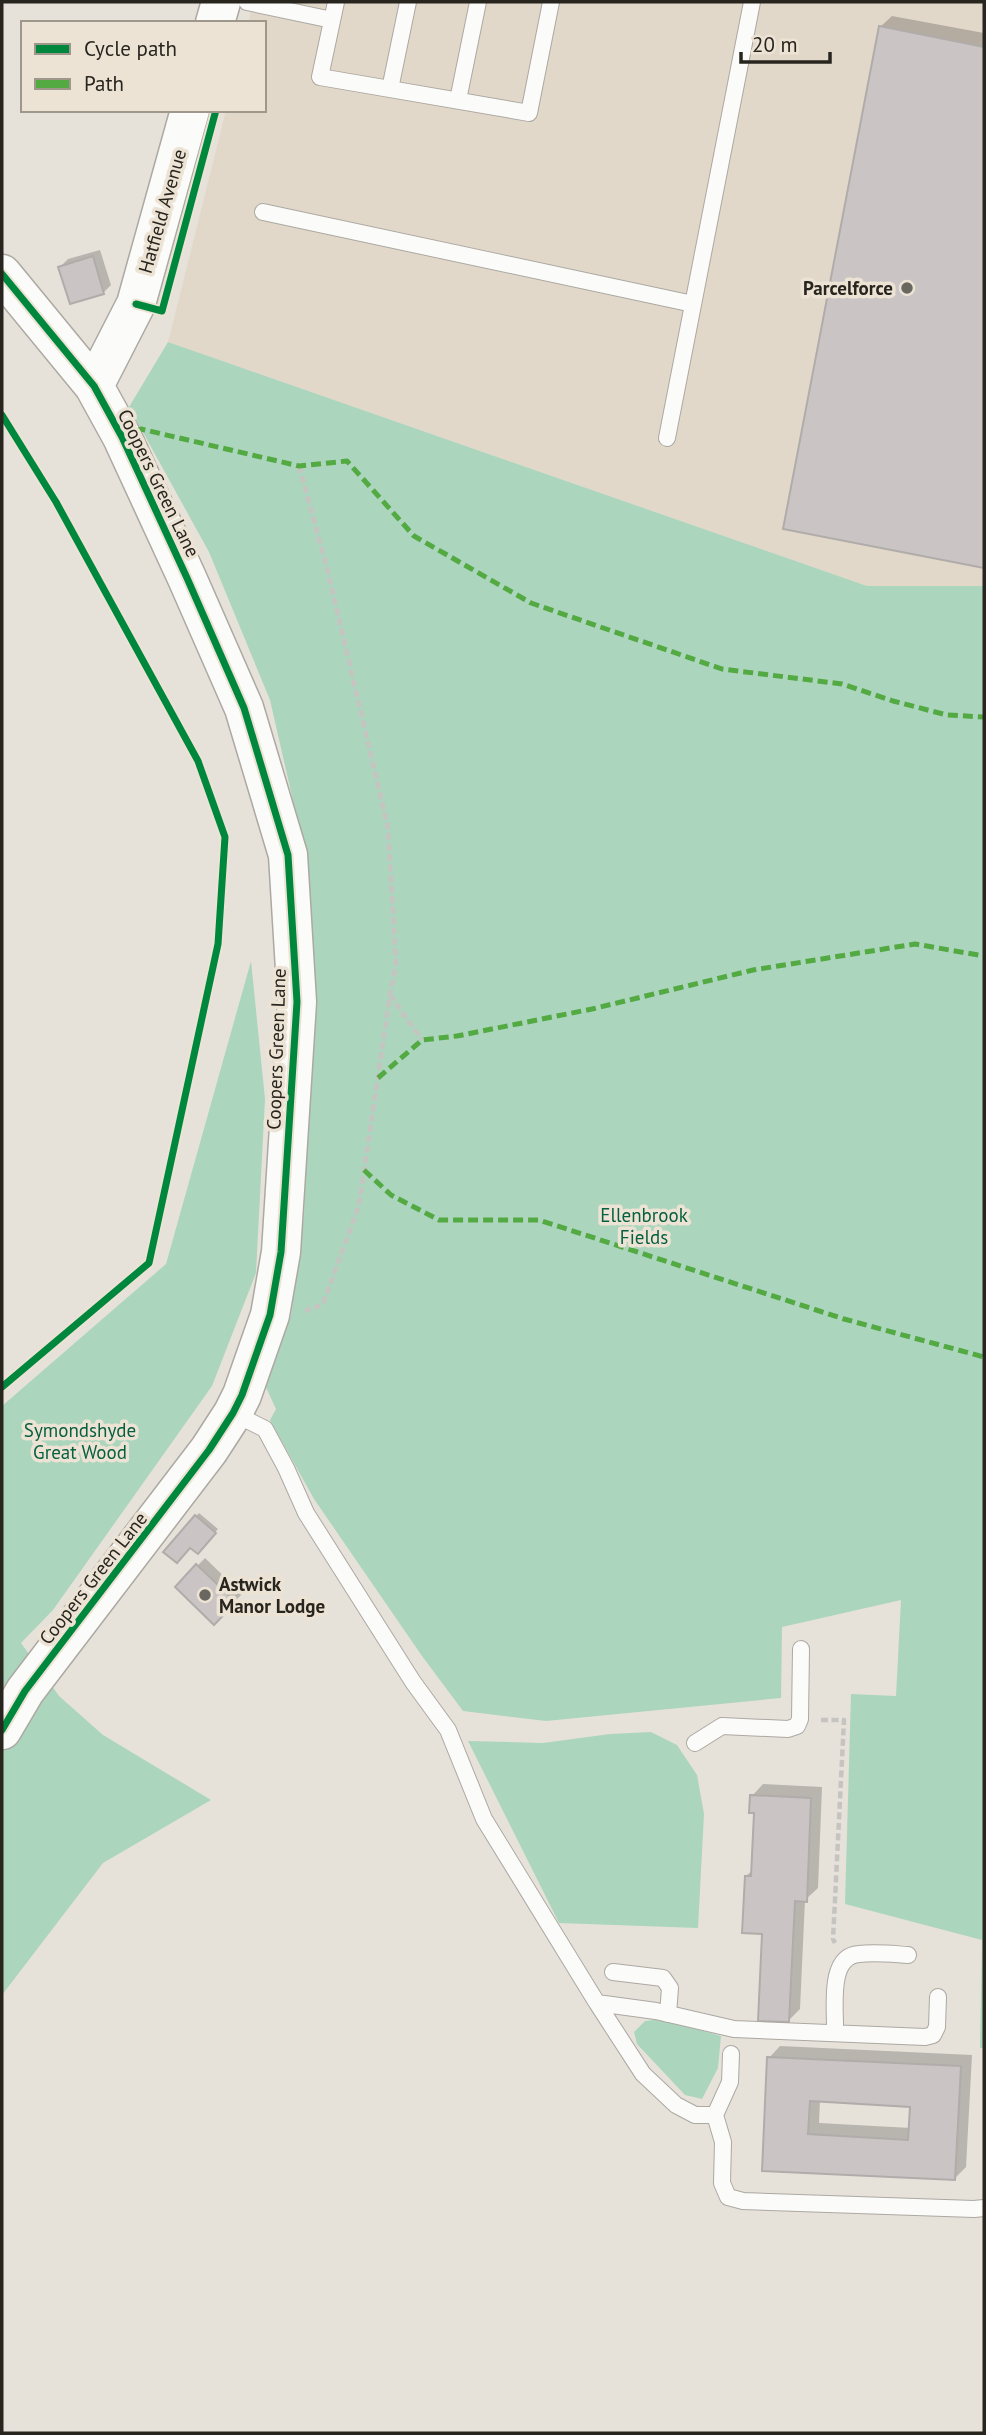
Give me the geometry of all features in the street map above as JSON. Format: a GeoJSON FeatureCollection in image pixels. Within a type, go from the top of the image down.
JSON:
{"type":"FeatureCollection","features":[{"type":"Feature","properties":{"kind":"street"},"geometry":{"type":"LineString","coordinates":[[216,21],[221,2]]}},
{"type":"Feature","properties":{"kind":"street","name":"Hatfield Avenue"},"geometry":{"type":"LineString","coordinates":[[94,386],[136,304],[189,112]]}},
{"type":"Feature","properties":{"kind":"street","name":"Coopers Green Lane"},"geometry":{"type":"LineString","coordinates":[[2,274],[94,386],[155,507],[244,708],[288,855],[297,1002],[281,1252],[271,1315],[233,1413],[152,1528],[25,1691],[2,1730]]}},
{"type":"Feature","properties":{"kind":"lane"},"geometry":{"type":"LineString","coordinates":[[247,2],[332,20]]}},
{"type":"Feature","properties":{"kind":"lane"},"geometry":{"type":"LineString","coordinates":[[336,2],[320,76],[529,113],[551,2]]}},
{"type":"Feature","properties":{"kind":"lane"},"geometry":{"type":"LineString","coordinates":[[390,89],[408,2]]}},
{"type":"Feature","properties":{"kind":"lane"},"geometry":{"type":"LineString","coordinates":[[458,100],[478,2]]}},
{"type":"Feature","properties":{"kind":"lane"},"geometry":{"type":"LineString","coordinates":[[667,438],[752,2]]}},
{"type":"Feature","properties":{"kind":"lane"},"geometry":{"type":"LineString","coordinates":[[263,212],[693,304]]}},
{"type":"Feature","properties":{"kind":"lane"},"geometry":{"type":"LineString","coordinates":[[233,1413],[264,1429],[286,1468],[306,1513],[413,1682],[448,1730],[484,1819],[643,2074],[676,2105],[695,2115],[715,2115]]}},
{"type":"Feature","properties":{"kind":"lane"},"geometry":{"type":"LineString","coordinates":[[695,1743],[722,1726],[788,1730],[797,1727],[800,1719],[801,1649]]}},
{"type":"Feature","properties":{"kind":"lane"},"geometry":{"type":"LineString","coordinates":[[835,2033],[837,1971],[845,1958],[857,1954],[908,1955]]}},
{"type":"Feature","properties":{"kind":"lane"},"geometry":{"type":"LineString","coordinates":[[613,1972],[663,1978],[670,1988],[668,2014]]}},
{"type":"Feature","properties":{"kind":"lane"},"geometry":{"type":"LineString","coordinates":[[597,2003],[668,2014],[734,2029],[925,2037],[933,2035],[937,2027],[938,1997]]}},
{"type":"Feature","properties":{"kind":"lane"},"geometry":{"type":"LineString","coordinates":[[731,2054],[730,2081],[715,2115],[723,2143],[722,2183],[728,2197],[743,2202],[984,2208]]}},
{"type":"Feature","properties":{"kind":"path"},"geometry":{"type":"LineString","coordinates":[[271,1315],[291,1315],[323,1304],[359,1205],[396,964],[387,828],[327,568],[299,466]]}},
{"type":"Feature","properties":{"kind":"path"},"geometry":{"type":"LineString","coordinates":[[390,995],[422,1040]]}},
{"type":"Feature","properties":{"kind":"path"},"geometry":{"type":"LineString","coordinates":[[800,1719],[844,1720],[832,1939],[845,1958]]}},
{"type":"Feature","properties":{"kind":"shaded area"},"geometry":{"type":"Polygon","coordinates":[[[253,2],[984,2],[984,587],[867,586],[168,342],[226,112],[266,112],[266,21],[248,21],[253,2]]]}},
{"type":"Feature","properties":{"kind":"green space","name":"Ellenbrook Fields"},"geometry":{"type":"Polygon","coordinates":[[[168,342],[867,586],[984,586],[984,2048],[980,2048],[982,1940],[845,1904],[851,1694],[896,1696],[901,1600],[782,1627],[781,1698],[546,1721],[463,1711],[314,1499],[270,1420],[276,1409],[264,1383],[291,1315],[304,1215],[312,1032],[305,853],[270,700],[209,552],[129,407],[168,342]]]}},
{"type":"Feature","properties":{"kind":"green space","name":"Symondshyde Great Wood"},"geometry":{"type":"Polygon","coordinates":[[[251,961],[265,1099],[256,1273],[212,1386],[53,1610],[21,1643],[59,1696],[103,1735],[211,1800],[103,1863],[2,1995],[2,1406],[166,1264],[251,961]]]}},
{"type":"Feature","properties":{"kind":"green space"},"geometry":{"type":"Polygon","coordinates":[[[651,1732],[677,1745],[697,1775],[704,1814],[698,1928],[559,1923],[468,1741],[543,1743],[610,1734],[651,1732]]]}},
{"type":"Feature","properties":{"kind":"green space"},"geometry":{"type":"Polygon","coordinates":[[[661,2019],[721,2036],[718,2068],[702,2099],[685,2095],[637,2044],[634,2032],[645,2021],[661,2019]]]}},
{"type":"Feature","properties":{"kind":"building","name":"Parcelforce"},"geometry":{"type":"Polygon","coordinates":[[[879,26],[984,47],[984,568],[783,529],[879,26]]]}},
{"type":"Feature","properties":{"kind":"building"},"geometry":{"type":"Polygon","coordinates":[[[93,256],[104,294],[70,304],[58,267],[93,256]]]}},
{"type":"Feature","properties":{"kind":"building"},"geometry":{"type":"Polygon","coordinates":[[[195,1515],[216,1533],[198,1554],[190,1548],[177,1563],[163,1552],[195,1515]]]}},
{"type":"Feature","properties":{"kind":"building","name":"Astwick Manor Lodge"},"geometry":{"type":"Polygon","coordinates":[[[196,1564],[236,1602],[214,1625],[175,1587],[196,1564]]]}},
{"type":"Feature","properties":{"kind":"building"},"geometry":{"type":"Polygon","coordinates":[[[750,1795],[811,1798],[807,1902],[795,1901],[789,2022],[758,2021],[762,1934],[742,1933],[745,1876],[751,1876],[754,1813],[749,1813],[750,1795]]]}},
{"type":"Feature","properties":{"kind":"building"},"geometry":{"type":"Polygon","coordinates":[[[767,2057],[961,2066],[955,2180],[762,2171],[767,2057]],[[810,2101],[808,2134],[908,2140],[910,2107],[810,2101]]]}},
{"type":"Feature","properties":{"kind":"marked path"},"geometry":{"type":"LineString","coordinates":[[122,437],[141,429],[299,466],[347,461],[414,536],[531,603],[722,669],[842,684],[947,715],[984,717]]}},
{"type":"Feature","properties":{"kind":"marked path"},"geometry":{"type":"LineString","coordinates":[[378,1078],[422,1040],[457,1036],[592,1009],[753,970],[915,944],[984,956]]}},
{"type":"Feature","properties":{"kind":"marked path"},"geometry":{"type":"LineString","coordinates":[[364,1170],[391,1195],[439,1220],[539,1220],[844,1319],[984,1357]]}},
{"type":"Feature","properties":{"kind":"cycle path"},"geometry":{"type":"LineString","coordinates":[[136,304],[162,311],[215,112]]}},
{"type":"Feature","properties":{"kind":"cycle path"},"geometry":{"type":"LineString","coordinates":[[2,274],[94,386],[122,437],[244,708],[288,855],[297,1002],[281,1252],[270,1315],[242,1395],[209,1450],[25,1691],[2,1730]]}},
{"type":"Feature","properties":{"kind":"cycle path"},"geometry":{"type":"LineString","coordinates":[[2,415],[56,502],[198,761],[225,837],[218,944],[149,1263],[2,1387]]}},
{"type":"Feature","properties":{"kind":"place","name":"Parcelforce"},"geometry":{"type":"Point","coordinates":[907,288]}},
{"type":"Feature","properties":{"kind":"place","name":"Astwick Manor Lodge"},"geometry":{"type":"Point","coordinates":[205,1595]}}]}
